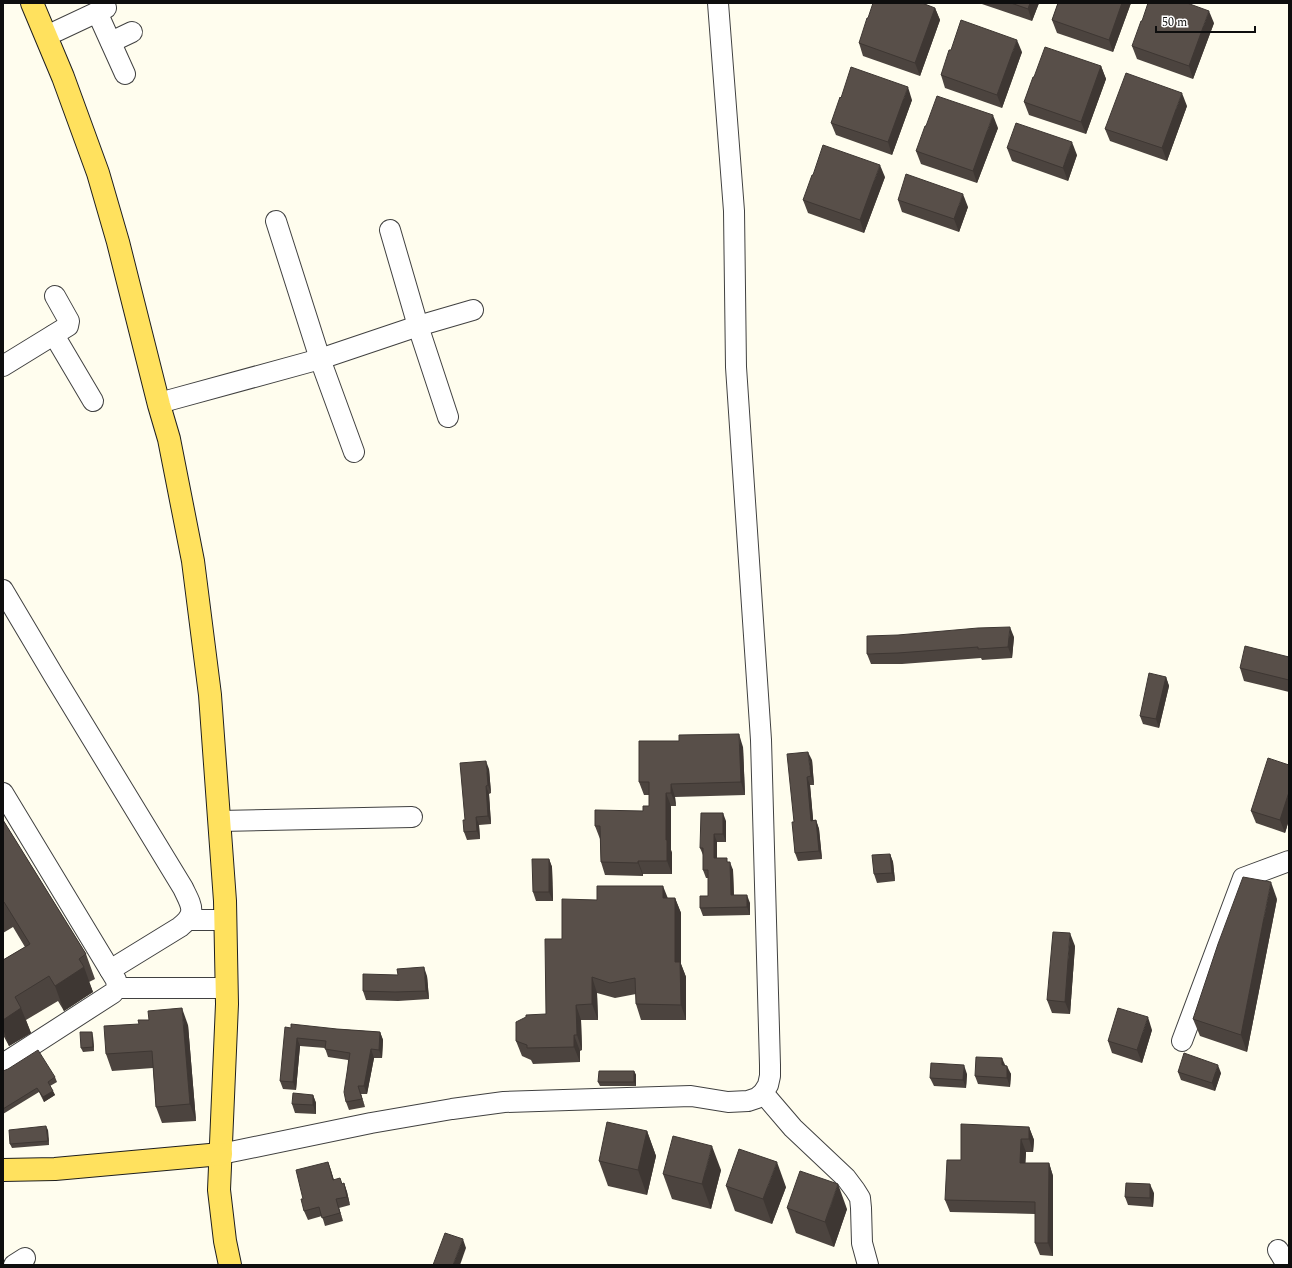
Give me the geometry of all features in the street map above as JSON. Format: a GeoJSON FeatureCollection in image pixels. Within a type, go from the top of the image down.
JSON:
{"type":"FeatureCollection","features":[{"type":"Feature","properties":{"kind":"main road"},"geometry":{"type":"LineString","coordinates":[[32,3],[64,77],[98,173],[164,402]]}},
{"type":"Feature","properties":{"kind":"main road"},"geometry":{"type":"LineString","coordinates":[[44,3],[57,31],[107,160],[134,254],[164,402],[169,439],[193,561],[206,655],[220,821],[220,920],[223,988],[224,1085],[220,1190],[221,1211],[230,1265]]}},
{"type":"Feature","properties":{"kind":"main road"},"geometry":{"type":"LineString","coordinates":[[3,1170],[55,1169],[221,1154]]}},
{"type":"Feature","properties":{"kind":"street"},"geometry":{"type":"LineString","coordinates":[[221,1154],[356,1126],[492,1103],[523,1100],[691,1096],[739,1102],[757,1098],[763,1093],[768,1085],[770,1065],[761,740],[736,366],[734,211],[718,3]]}},
{"type":"Feature","properties":{"kind":"street"},"geometry":{"type":"LineString","coordinates":[[57,31],[101,8],[111,42],[125,74]]}},
{"type":"Feature","properties":{"kind":"street"},"geometry":{"type":"LineString","coordinates":[[111,42],[132,32]]}},
{"type":"Feature","properties":{"kind":"street"},"geometry":{"type":"LineString","coordinates":[[276,221],[320,359],[354,452]]}},
{"type":"Feature","properties":{"kind":"street"},"geometry":{"type":"LineString","coordinates":[[390,230],[418,326],[448,417]]}},
{"type":"Feature","properties":{"kind":"street"},"geometry":{"type":"LineString","coordinates":[[3,366],[68,326],[69,321],[55,296]]}},
{"type":"Feature","properties":{"kind":"street"},"geometry":{"type":"LineString","coordinates":[[164,402],[320,359],[418,326],[473,310]]}},
{"type":"Feature","properties":{"kind":"street"},"geometry":{"type":"LineString","coordinates":[[54,335],[93,401]]}},
{"type":"Feature","properties":{"kind":"street"},"geometry":{"type":"LineString","coordinates":[[3,590],[183,888],[190,903],[192,913],[189,920],[114,979]]}},
{"type":"Feature","properties":{"kind":"street"},"geometry":{"type":"LineString","coordinates":[[3,793],[114,979],[113,993],[3,1064]]}},
{"type":"Feature","properties":{"kind":"street"},"geometry":{"type":"LineString","coordinates":[[220,821],[412,817]]}},
{"type":"Feature","properties":{"kind":"street"},"geometry":{"type":"LineString","coordinates":[[1182,1042],[1243,878],[1289,861]]}},
{"type":"Feature","properties":{"kind":"street"},"geometry":{"type":"LineString","coordinates":[[189,920],[220,920]]}},
{"type":"Feature","properties":{"kind":"street"},"geometry":{"type":"LineString","coordinates":[[114,979],[223,988]]}},
{"type":"Feature","properties":{"kind":"street"},"geometry":{"type":"LineString","coordinates":[[763,1093],[793,1128],[846,1178],[858,1194],[861,1208],[862,1243],[868,1265]]}},
{"type":"Feature","properties":{"kind":"building"},"geometry":{"type":"Polygon","coordinates":[[[873,3],[922,3],[935,8],[915,63],[859,43],[873,3]]]}},
{"type":"Feature","properties":{"kind":"building"},"geometry":{"type":"Polygon","coordinates":[[[1011,3],[1030,3],[1028,9],[1011,3]]]}},
{"type":"Feature","properties":{"kind":"building"},"geometry":{"type":"Polygon","coordinates":[[[1058,3],[1122,3],[1109,40],[1052,20],[1058,3]]]}},
{"type":"Feature","properties":{"kind":"building"},"geometry":{"type":"Polygon","coordinates":[[[1148,3],[1187,3],[1209,11],[1189,66],[1132,46],[1148,3]]]}},
{"type":"Feature","properties":{"kind":"building"},"geometry":{"type":"Polygon","coordinates":[[[961,20],[1017,40],[997,95],[941,75],[961,20]]]}},
{"type":"Feature","properties":{"kind":"building"},"geometry":{"type":"Polygon","coordinates":[[[1045,47],[1101,66],[1081,122],[1024,102],[1045,47]]]}},
{"type":"Feature","properties":{"kind":"building"},"geometry":{"type":"Polygon","coordinates":[[[851,67],[908,87],[888,142],[831,123],[851,67]]]}},
{"type":"Feature","properties":{"kind":"building"},"geometry":{"type":"Polygon","coordinates":[[[1126,73],[1182,93],[1162,148],[1105,129],[1126,73]]]}},
{"type":"Feature","properties":{"kind":"building"},"geometry":{"type":"Polygon","coordinates":[[[937,96],[993,115],[973,171],[916,151],[937,96]]]}},
{"type":"Feature","properties":{"kind":"building"},"geometry":{"type":"Polygon","coordinates":[[[1016,123],[1072,142],[1063,168],[1007,148],[1016,123]]]}},
{"type":"Feature","properties":{"kind":"building"},"geometry":{"type":"Polygon","coordinates":[[[823,145],[880,165],[860,220],[803,200],[823,145]]]}},
{"type":"Feature","properties":{"kind":"building"},"geometry":{"type":"Polygon","coordinates":[[[906,174],[963,194],[954,219],[898,200],[906,174]]]}},
{"type":"Feature","properties":{"kind":"building"},"geometry":{"type":"Polygon","coordinates":[[[1010,627],[1008,647],[978,649],[978,647],[867,654],[867,636],[1010,627]]]}},
{"type":"Feature","properties":{"kind":"building"},"geometry":{"type":"Polygon","coordinates":[[[1245,646],[1289,657],[1289,680],[1240,668],[1245,646]]]}},
{"type":"Feature","properties":{"kind":"building"},"geometry":{"type":"Polygon","coordinates":[[[1149,673],[1166,677],[1156,719],[1140,716],[1149,673]]]}},
{"type":"Feature","properties":{"kind":"building"},"geometry":{"type":"Polygon","coordinates":[[[739,734],[741,782],[671,784],[671,793],[666,793],[667,861],[638,861],[638,863],[601,862],[600,826],[595,826],[595,810],[643,811],[643,806],[649,806],[649,782],[639,782],[639,741],[679,741],[679,735],[739,734]]]}},
{"type":"Feature","properties":{"kind":"building"},"geometry":{"type":"Polygon","coordinates":[[[808,752],[811,776],[807,777],[811,821],[816,820],[819,851],[795,853],[792,822],[794,822],[787,754],[808,752]]]}},
{"type":"Feature","properties":{"kind":"building"},"geometry":{"type":"Polygon","coordinates":[[[1268,758],[1289,765],[1289,792],[1280,820],[1251,811],[1268,758]]]}},
{"type":"Feature","properties":{"kind":"building"},"geometry":{"type":"Polygon","coordinates":[[[486,761],[488,816],[476,817],[477,831],[464,832],[463,820],[465,820],[460,763],[486,761]]]}},
{"type":"Feature","properties":{"kind":"building"},"geometry":{"type":"Polygon","coordinates":[[[701,813],[723,813],[723,834],[714,834],[714,858],[727,858],[727,862],[730,862],[731,895],[747,895],[747,907],[700,908],[700,896],[708,896],[708,870],[703,870],[703,848],[700,848],[701,813]]]}},
{"type":"Feature","properties":{"kind":"building"},"geometry":{"type":"Polygon","coordinates":[[[3,820],[86,954],[79,959],[84,967],[55,986],[49,976],[15,997],[21,1008],[3,1020],[3,960],[30,944],[4,902],[3,903],[3,820]]]}},
{"type":"Feature","properties":{"kind":"building"},"geometry":{"type":"Polygon","coordinates":[[[890,854],[892,873],[874,874],[872,855],[890,854]]]}},
{"type":"Feature","properties":{"kind":"building"},"geometry":{"type":"Polygon","coordinates":[[[532,859],[549,859],[549,892],[533,892],[532,859]]]}},
{"type":"Feature","properties":{"kind":"building"},"geometry":{"type":"Polygon","coordinates":[[[1243,877],[1271,882],[1241,1035],[1193,1019],[1218,944],[1243,877]]]}},
{"type":"Feature","properties":{"kind":"building"},"geometry":{"type":"Polygon","coordinates":[[[597,886],[663,886],[663,898],[675,898],[675,962],[680,962],[681,1005],[636,1004],[635,978],[610,983],[592,977],[592,1004],[576,1005],[577,1035],[574,1035],[574,1047],[527,1048],[527,1045],[516,1041],[516,1022],[526,1017],[526,1015],[546,1014],[545,939],[562,939],[562,899],[597,900],[597,886]]]}},
{"type":"Feature","properties":{"kind":"building"},"geometry":{"type":"Polygon","coordinates":[[[1053,932],[1070,933],[1065,1002],[1047,1000],[1053,932]]]}},
{"type":"Feature","properties":{"kind":"building"},"geometry":{"type":"Polygon","coordinates":[[[424,967],[426,991],[363,991],[363,974],[398,975],[397,969],[424,967]]]}},
{"type":"Feature","properties":{"kind":"building"},"geometry":{"type":"Polygon","coordinates":[[[182,1008],[190,1104],[156,1107],[152,1051],[106,1054],[104,1026],[139,1024],[138,1020],[149,1020],[148,1011],[182,1008]]]}},
{"type":"Feature","properties":{"kind":"building"},"geometry":{"type":"Polygon","coordinates":[[[1118,1008],[1148,1017],[1137,1050],[1108,1041],[1118,1008]]]}},
{"type":"Feature","properties":{"kind":"building"},"geometry":{"type":"Polygon","coordinates":[[[291,1024],[380,1032],[379,1050],[371,1049],[364,1086],[358,1086],[362,1099],[346,1102],[344,1092],[350,1053],[325,1049],[326,1041],[297,1038],[293,1082],[280,1081],[285,1027],[291,1028],[291,1024]]]}},
{"type":"Feature","properties":{"kind":"building"},"geometry":{"type":"Polygon","coordinates":[[[80,1032],[92,1032],[93,1047],[81,1048],[80,1032]]]}},
{"type":"Feature","properties":{"kind":"building"},"geometry":{"type":"Polygon","coordinates":[[[38,1050],[55,1077],[48,1082],[53,1091],[43,1097],[37,1088],[3,1109],[3,1071],[38,1050]]]}},
{"type":"Feature","properties":{"kind":"building"},"geometry":{"type":"Polygon","coordinates":[[[1184,1053],[1218,1065],[1212,1083],[1178,1072],[1184,1053]]]}},
{"type":"Feature","properties":{"kind":"building"},"geometry":{"type":"Polygon","coordinates":[[[976,1057],[1002,1058],[1002,1065],[1007,1066],[1007,1078],[975,1076],[976,1057]]]}},
{"type":"Feature","properties":{"kind":"building"},"geometry":{"type":"Polygon","coordinates":[[[931,1063],[964,1065],[963,1080],[930,1078],[931,1063]]]}},
{"type":"Feature","properties":{"kind":"building"},"geometry":{"type":"Polygon","coordinates":[[[599,1071],[634,1071],[634,1082],[598,1082],[599,1071]]]}},
{"type":"Feature","properties":{"kind":"building"},"geometry":{"type":"Polygon","coordinates":[[[293,1093],[313,1095],[313,1105],[292,1104],[293,1093]]]}},
{"type":"Feature","properties":{"kind":"building"},"geometry":{"type":"Polygon","coordinates":[[[607,1122],[647,1131],[638,1170],[599,1161],[607,1122]]]}},
{"type":"Feature","properties":{"kind":"building"},"geometry":{"type":"Polygon","coordinates":[[[961,1124],[1029,1127],[1029,1139],[1021,1139],[1020,1163],[1049,1163],[1048,1243],[1035,1243],[1035,1202],[945,1200],[947,1160],[961,1160],[961,1124]]]}},
{"type":"Feature","properties":{"kind":"building"},"geometry":{"type":"Polygon","coordinates":[[[46,1126],[48,1141],[10,1144],[9,1130],[46,1126]]]}},
{"type":"Feature","properties":{"kind":"building"},"geometry":{"type":"Polygon","coordinates":[[[673,1136],[712,1146],[702,1184],[663,1174],[673,1136]]]}},
{"type":"Feature","properties":{"kind":"building"},"geometry":{"type":"Polygon","coordinates":[[[739,1149],[777,1162],[763,1199],[726,1186],[739,1149]]]}},
{"type":"Feature","properties":{"kind":"building"},"geometry":{"type":"Polygon","coordinates":[[[328,1162],[333,1180],[340,1178],[342,1184],[344,1183],[347,1197],[336,1199],[340,1213],[322,1218],[319,1207],[304,1211],[301,1199],[303,1199],[296,1170],[328,1162]]]}},
{"type":"Feature","properties":{"kind":"building"},"geometry":{"type":"Polygon","coordinates":[[[800,1171],[838,1184],[825,1222],[787,1208],[800,1171]]]}},
{"type":"Feature","properties":{"kind":"building"},"geometry":{"type":"Polygon","coordinates":[[[1126,1183],[1150,1184],[1150,1198],[1125,1197],[1126,1183]]]}},
{"type":"Feature","properties":{"kind":"building"},"geometry":{"type":"Polygon","coordinates":[[[445,1233],[463,1239],[453,1265],[433,1265],[445,1233]]]}}]}
